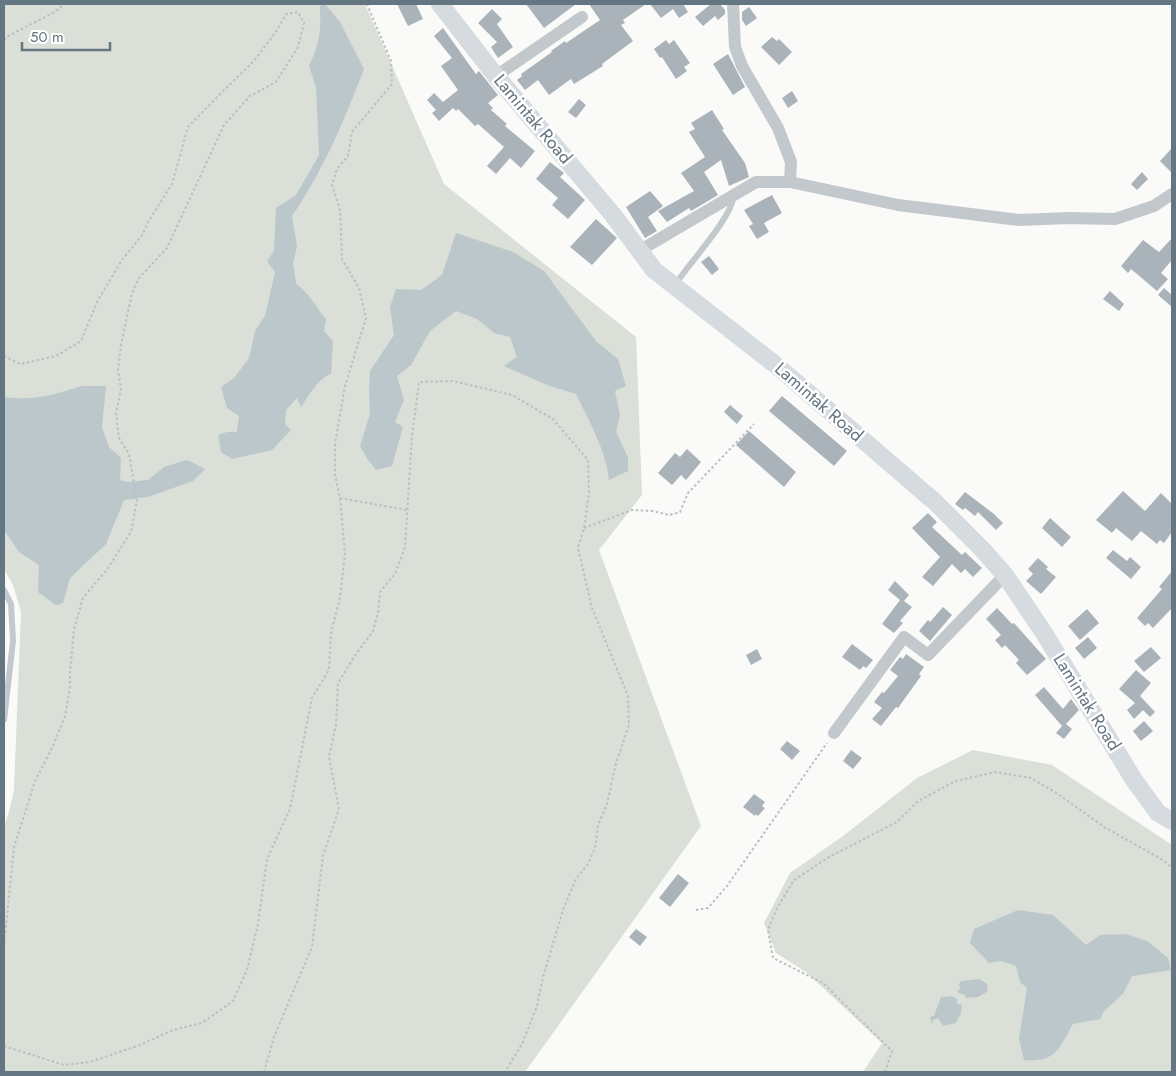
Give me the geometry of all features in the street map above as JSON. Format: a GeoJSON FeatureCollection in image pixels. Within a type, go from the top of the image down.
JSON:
{"type":"FeatureCollection","features":[{"type":"Feature","properties":{"kind":"main road","name":"Lamintak Road"},"geometry":{"type":"LineString","coordinates":[[440,4],[496,76],[613,215],[654,270],[777,366],[935,502],[982,549],[1004,575],[1044,633],[1134,780],[1158,812],[1172,821]]}},
{"type":"Feature","properties":{"kind":"street"},"geometry":{"type":"LineString","coordinates":[[733,4],[735,47],[742,66],[778,128],[791,162],[790,182]]}},
{"type":"Feature","properties":{"kind":"street"},"geometry":{"type":"LineString","coordinates":[[496,76],[582,17]]}},
{"type":"Feature","properties":{"kind":"street"},"geometry":{"type":"LineString","coordinates":[[639,251],[756,182],[790,182],[898,205],[1019,220],[1115,219],[1154,206],[1172,194]]}},
{"type":"Feature","properties":{"kind":"street"},"geometry":{"type":"LineString","coordinates":[[834,733],[904,637],[928,655],[1004,575]]}},
{"type":"Feature","properties":{"kind":"lane"},"geometry":{"type":"LineString","coordinates":[[674,286],[725,218],[734,202],[733,195]]}},
{"type":"Feature","properties":{"kind":"lane"},"geometry":{"type":"LineString","coordinates":[[4,590],[11,604],[13,641],[4,720]]}},
{"type":"Feature","properties":{"kind":"path"},"geometry":{"type":"LineString","coordinates":[[4,40],[8,36],[52,14],[66,4]]}},
{"type":"Feature","properties":{"kind":"path"},"geometry":{"type":"LineString","coordinates":[[4,1046],[64,1065],[90,1062],[140,1046],[173,1030],[202,1022],[233,1001],[247,970],[258,924],[267,859],[290,809],[312,698],[329,670],[332,633],[340,598],[345,554],[340,498],[335,475],[335,444],[345,386],[366,318],[359,288],[342,259],[340,210],[332,185],[337,170],[348,156],[352,132],[392,84],[391,62],[367,4]]}},
{"type":"Feature","properties":{"kind":"path"},"geometry":{"type":"LineString","coordinates":[[4,356],[20,364],[56,356],[81,341],[98,300],[122,260],[143,234],[148,222],[172,184],[188,128],[254,61],[276,32],[286,14],[298,12],[304,23],[298,47],[276,82],[250,96],[224,124],[167,248],[139,278],[132,293],[121,345],[118,370],[121,388],[116,413],[119,438],[129,454],[137,500],[131,532],[108,568],[83,598],[74,629],[70,687],[65,716],[53,746],[35,781],[14,846],[4,945]]}},
{"type":"Feature","properties":{"kind":"path"},"geometry":{"type":"LineString","coordinates":[[264,1072],[274,1037],[312,947],[323,856],[339,809],[329,757],[336,725],[338,683],[373,631],[378,614],[380,592],[395,574],[405,546],[412,436],[419,382],[454,381],[512,395],[553,419],[588,460],[589,494],[584,528],[578,548],[592,608],[628,696],[629,724],[616,763],[607,804],[598,825],[595,848],[588,864],[576,879],[563,910],[543,977],[537,1006],[522,1044],[505,1072]]}},
{"type":"Feature","properties":{"kind":"path"},"geometry":{"type":"LineString","coordinates":[[584,528],[632,510],[653,511],[669,515],[680,512],[688,493],[754,424]]}},
{"type":"Feature","properties":{"kind":"path"},"geometry":{"type":"LineString","coordinates":[[340,498],[407,510]]}},
{"type":"Feature","properties":{"kind":"path"},"geometry":{"type":"LineString","coordinates":[[696,910],[708,908],[727,886],[834,733]]}},
{"type":"Feature","properties":{"kind":"path"},"geometry":{"type":"LineString","coordinates":[[885,1072],[892,1051],[873,1031],[823,983],[773,958],[768,930],[777,908],[794,880],[829,857],[897,822],[918,801],[956,781],[996,772],[1031,778],[1058,794],[1104,827],[1163,860],[1172,868]]}},
{"type":"Feature","properties":{"kind":"shaded area"},"geometry":{"type":"Polygon","coordinates":[[[4,4],[365,4],[444,184],[636,337],[642,495],[599,550],[701,826],[525,1072],[4,1072],[4,827],[14,790],[21,612],[13,585],[4,569],[4,4]]]}},
{"type":"Feature","properties":{"kind":"shaded area"},"geometry":{"type":"Polygon","coordinates":[[[325,4],[340,22],[364,69],[349,107],[314,181],[292,216],[297,246],[293,263],[296,284],[309,296],[326,319],[324,331],[333,341],[331,374],[317,384],[301,407],[297,398],[286,410],[285,424],[291,430],[272,450],[232,459],[221,452],[218,435],[227,432],[237,432],[239,416],[227,408],[221,387],[234,378],[249,358],[255,331],[265,316],[275,272],[267,261],[274,251],[276,208],[296,195],[319,155],[316,87],[309,66],[319,37],[320,6],[325,4]]]}},
{"type":"Feature","properties":{"kind":"shaded area"},"geometry":{"type":"Polygon","coordinates":[[[456,233],[513,252],[544,271],[596,341],[618,359],[626,386],[615,391],[620,415],[616,432],[628,457],[628,471],[609,480],[601,447],[576,394],[547,385],[504,366],[517,357],[510,337],[494,333],[477,319],[456,311],[430,331],[411,365],[397,376],[404,400],[395,422],[403,427],[392,466],[376,470],[368,460],[360,446],[370,414],[370,371],[394,335],[390,307],[396,289],[421,290],[442,275],[456,233]]]}},
{"type":"Feature","properties":{"kind":"shaded area"},"geometry":{"type":"Polygon","coordinates":[[[82,386],[106,386],[102,427],[109,447],[121,458],[120,480],[127,482],[148,480],[164,467],[187,460],[205,469],[193,481],[148,497],[124,500],[106,544],[70,578],[63,603],[56,605],[38,592],[39,565],[19,552],[4,530],[4,397],[35,398],[82,386]]]}},
{"type":"Feature","properties":{"kind":"shaded area"},"geometry":{"type":"Polygon","coordinates":[[[973,750],[1052,765],[1172,845],[1172,1072],[863,1072],[882,1043],[806,972],[776,953],[764,923],[790,873],[843,836],[917,778],[973,750]]]}},
{"type":"Feature","properties":{"kind":"shaded area"},"geometry":{"type":"Polygon","coordinates":[[[1018,910],[1053,915],[1086,945],[1100,935],[1126,934],[1147,941],[1168,958],[1171,970],[1132,976],[1123,994],[1104,1011],[1100,1019],[1073,1024],[1060,1047],[1050,1056],[1043,1059],[1024,1060],[1019,1039],[1027,988],[1020,982],[1016,966],[1001,961],[989,963],[970,943],[974,929],[1018,910]]]}},
{"type":"Feature","properties":{"kind":"shaded area"},"geometry":{"type":"Polygon","coordinates":[[[979,979],[987,984],[988,991],[978,997],[965,998],[965,995],[957,991],[960,989],[959,984],[961,981],[979,979]]]}},
{"type":"Feature","properties":{"kind":"shaded area"},"geometry":{"type":"Polygon","coordinates":[[[952,996],[958,1000],[956,1003],[962,1005],[961,1013],[956,1023],[943,1026],[938,1018],[933,1020],[932,1025],[930,1017],[934,1016],[941,997],[952,996]]]}},
{"type":"Feature","properties":{"kind":"building"},"geometry":{"type":"Polygon","coordinates":[[[397,4],[416,4],[423,19],[408,26],[397,4]]]}},
{"type":"Feature","properties":{"kind":"building"},"geometry":{"type":"Polygon","coordinates":[[[526,4],[576,4],[544,28],[526,4]]]}},
{"type":"Feature","properties":{"kind":"building"},"geometry":{"type":"Polygon","coordinates":[[[589,4],[646,4],[623,20],[625,23],[621,25],[633,41],[602,64],[603,66],[574,84],[571,79],[549,95],[538,80],[525,90],[517,80],[522,76],[521,74],[565,41],[566,43],[600,20],[589,4]]]}},
{"type":"Feature","properties":{"kind":"building"},"geometry":{"type":"Polygon","coordinates":[[[650,4],[683,4],[688,12],[679,18],[673,9],[661,18],[650,4]]]}},
{"type":"Feature","properties":{"kind":"building"},"geometry":{"type":"Polygon","coordinates":[[[711,4],[720,4],[725,10],[725,14],[718,20],[715,16],[703,26],[695,17],[711,4]]]}},
{"type":"Feature","properties":{"kind":"building"},"geometry":{"type":"Polygon","coordinates":[[[749,7],[757,18],[746,26],[742,20],[742,12],[749,7]]]}},
{"type":"Feature","properties":{"kind":"building"},"geometry":{"type":"Polygon","coordinates":[[[492,9],[502,19],[497,24],[513,47],[498,58],[491,47],[497,42],[478,23],[492,9]]]}},
{"type":"Feature","properties":{"kind":"building"},"geometry":{"type":"Polygon","coordinates":[[[443,28],[476,74],[479,71],[498,95],[488,103],[493,108],[491,110],[507,124],[505,126],[535,151],[521,168],[510,158],[496,174],[487,166],[504,147],[478,124],[475,126],[458,109],[456,111],[453,108],[439,121],[432,113],[436,110],[427,100],[434,93],[443,102],[458,90],[441,66],[452,58],[434,36],[443,28]]]}},
{"type":"Feature","properties":{"kind":"building"},"geometry":{"type":"Polygon","coordinates":[[[772,37],[777,41],[779,39],[792,52],[779,65],[761,47],[772,37]]]}},
{"type":"Feature","properties":{"kind":"building"},"geometry":{"type":"Polygon","coordinates":[[[666,40],[669,44],[674,40],[690,63],[684,67],[687,71],[676,79],[662,57],[660,58],[654,49],[666,40]]]}},
{"type":"Feature","properties":{"kind":"building"},"geometry":{"type":"Polygon","coordinates":[[[728,54],[745,87],[733,95],[713,64],[728,54]]]}},
{"type":"Feature","properties":{"kind":"building"},"geometry":{"type":"Polygon","coordinates":[[[792,91],[798,101],[788,108],[782,98],[792,91]]]}},
{"type":"Feature","properties":{"kind":"building"},"geometry":{"type":"Polygon","coordinates":[[[579,99],[586,105],[576,118],[568,112],[579,99]]]}},
{"type":"Feature","properties":{"kind":"building"},"geometry":{"type":"Polygon","coordinates":[[[712,110],[724,129],[722,130],[745,163],[749,177],[729,186],[721,160],[704,172],[718,195],[691,211],[689,208],[667,222],[658,211],[694,191],[681,173],[705,157],[689,132],[695,129],[691,123],[712,110]]]}},
{"type":"Feature","properties":{"kind":"building"},"geometry":{"type":"Polygon","coordinates":[[[1172,148],[1172,173],[1160,161],[1172,148]]]}},
{"type":"Feature","properties":{"kind":"building"},"geometry":{"type":"Polygon","coordinates":[[[550,162],[564,173],[560,177],[585,200],[568,219],[552,205],[558,198],[536,179],[550,162]]]}},
{"type":"Feature","properties":{"kind":"building"},"geometry":{"type":"Polygon","coordinates":[[[1142,172],[1148,179],[1137,190],[1131,184],[1142,172]]]}},
{"type":"Feature","properties":{"kind":"building"},"geometry":{"type":"Polygon","coordinates":[[[650,191],[663,206],[648,217],[657,231],[645,238],[626,207],[650,191]]]}},
{"type":"Feature","properties":{"kind":"building"},"geometry":{"type":"Polygon","coordinates":[[[772,195],[782,213],[764,223],[769,232],[757,239],[749,226],[753,224],[744,210],[772,195]]]}},
{"type":"Feature","properties":{"kind":"building"},"geometry":{"type":"Polygon","coordinates":[[[596,219],[617,238],[592,265],[570,247],[596,219]]]}},
{"type":"Feature","properties":{"kind":"building"},"geometry":{"type":"Polygon","coordinates":[[[1172,238],[1172,260],[1161,273],[1168,279],[1157,291],[1131,269],[1128,273],[1121,266],[1143,240],[1159,252],[1172,238]]]}},
{"type":"Feature","properties":{"kind":"building"},"geometry":{"type":"Polygon","coordinates":[[[709,256],[719,269],[712,275],[701,262],[709,256]]]}},
{"type":"Feature","properties":{"kind":"building"},"geometry":{"type":"Polygon","coordinates":[[[1164,288],[1172,295],[1172,307],[1158,295],[1164,288]]]}},
{"type":"Feature","properties":{"kind":"building"},"geometry":{"type":"Polygon","coordinates":[[[1110,291],[1124,304],[1119,311],[1103,299],[1110,291]]]}},
{"type":"Feature","properties":{"kind":"building"},"geometry":{"type":"Polygon","coordinates":[[[782,396],[847,451],[834,466],[769,411],[782,396]]]}},
{"type":"Feature","properties":{"kind":"building"},"geometry":{"type":"Polygon","coordinates":[[[730,405],[743,416],[737,424],[724,412],[730,405]]]}},
{"type":"Feature","properties":{"kind":"building"},"geometry":{"type":"Polygon","coordinates":[[[749,431],[796,472],[784,487],[736,445],[749,431]]]}},
{"type":"Feature","properties":{"kind":"building"},"geometry":{"type":"Polygon","coordinates":[[[687,449],[701,462],[686,480],[681,475],[672,485],[658,473],[675,453],[680,457],[687,449]]]}},
{"type":"Feature","properties":{"kind":"building"},"geometry":{"type":"Polygon","coordinates":[[[1123,491],[1145,511],[1161,493],[1172,504],[1172,532],[1164,543],[1160,540],[1157,544],[1141,531],[1132,541],[1116,528],[1112,533],[1096,520],[1123,491]]]}},
{"type":"Feature","properties":{"kind":"building"},"geometry":{"type":"Polygon","coordinates":[[[965,492],[1003,523],[996,530],[978,512],[975,516],[965,508],[963,510],[955,504],[965,492]]]}},
{"type":"Feature","properties":{"kind":"building"},"geometry":{"type":"Polygon","coordinates":[[[928,513],[937,522],[932,527],[962,555],[965,552],[982,568],[973,577],[965,569],[961,573],[952,564],[933,586],[922,577],[940,557],[912,528],[928,513]]]}},
{"type":"Feature","properties":{"kind":"building"},"geometry":{"type":"Polygon","coordinates":[[[1050,518],[1071,537],[1062,547],[1042,528],[1050,518]]]}},
{"type":"Feature","properties":{"kind":"building"},"geometry":{"type":"Polygon","coordinates":[[[1113,550],[1127,561],[1130,557],[1141,567],[1131,579],[1106,558],[1113,550]]]}},
{"type":"Feature","properties":{"kind":"building"},"geometry":{"type":"Polygon","coordinates":[[[1038,558],[1048,567],[1046,569],[1056,577],[1041,594],[1026,581],[1033,574],[1028,569],[1038,558]]]}},
{"type":"Feature","properties":{"kind":"building"},"geometry":{"type":"Polygon","coordinates":[[[1172,571],[1172,608],[1153,628],[1148,623],[1145,626],[1137,618],[1162,589],[1159,587],[1172,571]]]}},
{"type":"Feature","properties":{"kind":"building"},"geometry":{"type":"Polygon","coordinates":[[[895,581],[909,595],[904,601],[912,607],[900,621],[903,623],[894,633],[882,624],[900,600],[888,590],[895,581]]]}},
{"type":"Feature","properties":{"kind":"building"},"geometry":{"type":"Polygon","coordinates":[[[943,607],[952,615],[930,641],[919,631],[943,607]]]}},
{"type":"Feature","properties":{"kind":"building"},"geometry":{"type":"Polygon","coordinates":[[[997,608],[1012,624],[1014,623],[1046,659],[1027,675],[1016,663],[1019,660],[1005,645],[1002,648],[995,640],[1001,635],[986,619],[997,608]]]}},
{"type":"Feature","properties":{"kind":"building"},"geometry":{"type":"Polygon","coordinates":[[[1087,609],[1099,623],[1080,640],[1068,626],[1087,609]]]}},
{"type":"Feature","properties":{"kind":"building"},"geometry":{"type":"Polygon","coordinates":[[[1088,637],[1097,648],[1084,659],[1075,648],[1088,637]]]}},
{"type":"Feature","properties":{"kind":"building"},"geometry":{"type":"Polygon","coordinates":[[[852,644],[873,660],[866,668],[863,666],[860,670],[842,657],[852,644]]]}},
{"type":"Feature","properties":{"kind":"building"},"geometry":{"type":"Polygon","coordinates":[[[1151,647],[1161,658],[1144,672],[1134,661],[1151,647]]]}},
{"type":"Feature","properties":{"kind":"building"},"geometry":{"type":"Polygon","coordinates":[[[757,649],[762,659],[751,665],[746,655],[757,649]]]}},
{"type":"Feature","properties":{"kind":"building"},"geometry":{"type":"Polygon","coordinates":[[[906,654],[924,667],[919,674],[921,676],[898,708],[896,707],[881,726],[872,719],[882,708],[874,702],[898,676],[890,670],[900,657],[903,659],[906,654]]]}},
{"type":"Feature","properties":{"kind":"building"},"geometry":{"type":"Polygon","coordinates":[[[1136,670],[1151,683],[1140,696],[1155,712],[1150,717],[1143,710],[1134,719],[1127,710],[1135,703],[1119,689],[1136,670]]]}},
{"type":"Feature","properties":{"kind":"building"},"geometry":{"type":"Polygon","coordinates":[[[1044,687],[1063,709],[1071,699],[1079,710],[1066,724],[1072,729],[1064,739],[1056,733],[1062,726],[1035,695],[1044,687]]]}},
{"type":"Feature","properties":{"kind":"building"},"geometry":{"type":"Polygon","coordinates":[[[1144,721],[1153,731],[1141,741],[1133,731],[1144,721]]]}},
{"type":"Feature","properties":{"kind":"building"},"geometry":{"type":"Polygon","coordinates":[[[787,741],[800,751],[792,760],[780,749],[787,741]]]}},
{"type":"Feature","properties":{"kind":"building"},"geometry":{"type":"Polygon","coordinates":[[[851,750],[862,758],[853,769],[843,761],[851,750]]]}},
{"type":"Feature","properties":{"kind":"building"},"geometry":{"type":"Polygon","coordinates":[[[754,794],[765,802],[762,806],[765,808],[758,816],[756,814],[755,816],[743,807],[754,794]]]}},
{"type":"Feature","properties":{"kind":"building"},"geometry":{"type":"Polygon","coordinates":[[[678,874],[689,883],[670,907],[659,898],[678,874]]]}},
{"type":"Feature","properties":{"kind":"building"},"geometry":{"type":"Polygon","coordinates":[[[636,929],[647,937],[640,946],[629,937],[636,929]]]}}]}
